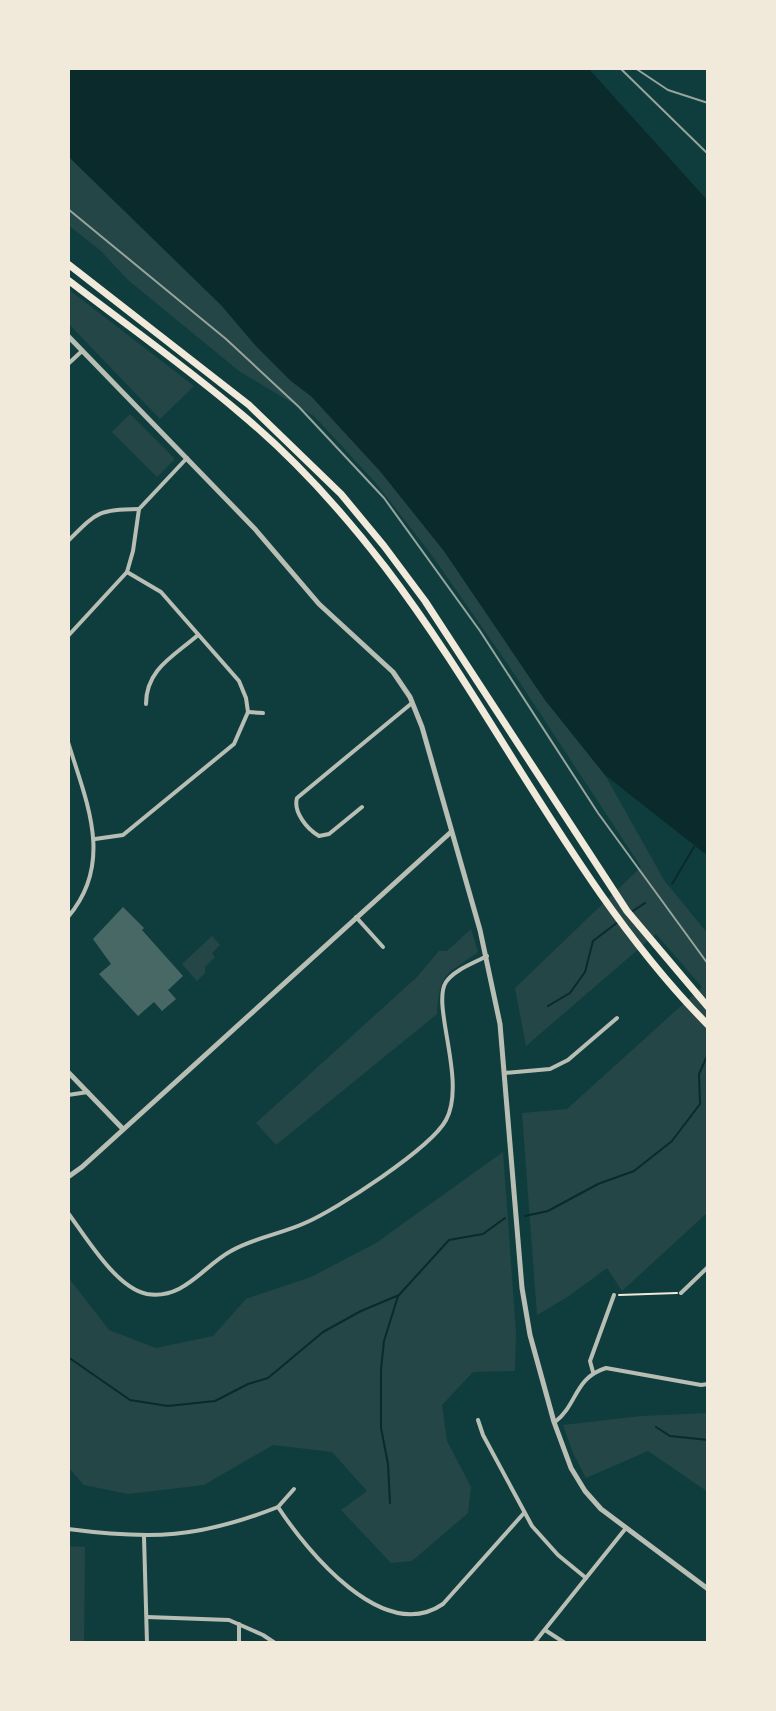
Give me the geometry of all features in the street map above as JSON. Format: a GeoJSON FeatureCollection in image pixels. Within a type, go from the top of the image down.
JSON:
{"type":"FeatureCollection","features":[{"type":"Feature","properties":{"kind":"highway"},"geometry":{"type":"LineString","coordinates":[[68,264],[249,405],[341,494],[425,601],[633,919],[708,1007]]}},
{"type":"Feature","properties":{"kind":"highway"},"geometry":{"type":"LineString","coordinates":[[68,280],[242,415],[303,471],[342,513],[428,627],[615,913],[708,1025]]}},
{"type":"Feature","properties":{"kind":"street"},"geometry":{"type":"LineString","coordinates":[[68,336],[255,529],[319,604],[393,672],[412,703],[422,727],[487,956],[500,1024],[522,1288],[533,1347],[554,1422],[571,1468],[601,1509],[708,1589]]}},
{"type":"Feature","properties":{"kind":"street"},"geometry":{"type":"LineString","coordinates":[[68,364],[82,351]]}},
{"type":"Feature","properties":{"kind":"street"},"geometry":{"type":"LineString","coordinates":[[68,636],[127,572],[139,509],[187,458]]}},
{"type":"Feature","properties":{"kind":"street"},"geometry":{"type":"LineString","coordinates":[[68,541],[96,514],[107,510],[139,509]]}},
{"type":"Feature","properties":{"kind":"street"},"geometry":{"type":"LineString","coordinates":[[95,839],[123,835],[234,744],[248,712],[239,681],[161,592],[127,572]]}},
{"type":"Feature","properties":{"kind":"street"},"geometry":{"type":"LineString","coordinates":[[146,704],[146,691],[152,674],[198,635]]}},
{"type":"Feature","properties":{"kind":"street"},"geometry":{"type":"LineString","coordinates":[[362,807],[329,834],[319,836],[297,812],[295,803],[297,798],[412,703]]}},
{"type":"Feature","properties":{"kind":"street"},"geometry":{"type":"LineString","coordinates":[[248,712],[263,713]]}},
{"type":"Feature","properties":{"kind":"street"},"geometry":{"type":"LineString","coordinates":[[68,742],[95,839],[86,887],[68,917]]}},
{"type":"Feature","properties":{"kind":"street"},"geometry":{"type":"LineString","coordinates":[[68,1177],[451,832]]}},
{"type":"Feature","properties":{"kind":"street"},"geometry":{"type":"LineString","coordinates":[[356,917],[383,947]]}},
{"type":"Feature","properties":{"kind":"street"},"geometry":{"type":"LineString","coordinates":[[68,1213],[122,1281],[137,1291],[152,1294],[168,1293],[183,1287],[234,1249],[318,1216],[399,1163],[431,1137],[446,1119],[453,1087],[442,992],[452,976],[487,956]]}},
{"type":"Feature","properties":{"kind":"street"},"geometry":{"type":"LineString","coordinates":[[504,1073],[550,1069],[568,1060],[617,1018]]}},
{"type":"Feature","properties":{"kind":"street"},"geometry":{"type":"LineString","coordinates":[[68,1072],[123,1129]]}},
{"type":"Feature","properties":{"kind":"street"},"geometry":{"type":"LineString","coordinates":[[68,1095],[88,1092]]}},
{"type":"Feature","properties":{"kind":"street"},"geometry":{"type":"LineString","coordinates":[[681,1293],[708,1267]]}},
{"type":"Feature","properties":{"kind":"street"},"geometry":{"type":"LineString","coordinates":[[593,1372],[590,1361],[614,1295]]}},
{"type":"Feature","properties":{"kind":"street"},"geometry":{"type":"LineString","coordinates":[[554,1422],[569,1411],[577,1388],[593,1372],[606,1368],[708,1384]]}},
{"type":"Feature","properties":{"kind":"street"},"geometry":{"type":"LineString","coordinates":[[478,1420],[524,1513],[546,1543],[586,1578]]}},
{"type":"Feature","properties":{"kind":"street"},"geometry":{"type":"LineString","coordinates":[[68,1529],[144,1537],[191,1534],[235,1524],[278,1507],[294,1489]]}},
{"type":"Feature","properties":{"kind":"street"},"geometry":{"type":"LineString","coordinates":[[278,1507],[297,1535],[338,1579],[383,1608],[415,1616],[443,1604],[524,1513]]}},
{"type":"Feature","properties":{"kind":"street"},"geometry":{"type":"LineString","coordinates":[[534,1643],[626,1528]]}},
{"type":"Feature","properties":{"kind":"street"},"geometry":{"type":"LineString","coordinates":[[144,1537],[147,1643]]}},
{"type":"Feature","properties":{"kind":"street"},"geometry":{"type":"LineString","coordinates":[[147,1617],[229,1620],[275,1643]]}},
{"type":"Feature","properties":{"kind":"street"},"geometry":{"type":"LineString","coordinates":[[239,1624],[239,1643]]}},
{"type":"Feature","properties":{"kind":"street"},"geometry":{"type":"LineString","coordinates":[[545,1630],[565,1643]]}},
{"type":"Feature","properties":{"kind":"path"},"geometry":{"type":"LineString","coordinates":[[614,1295],[681,1293]]}},
{"type":"Feature","properties":{"kind":"shaded area"},"geometry":{"type":"Polygon","coordinates":[[[68,68],[588,68],[708,201],[708,856],[605,775],[545,700],[444,551],[380,471],[311,396],[256,346],[221,305],[68,156],[68,68]]]}},
{"type":"Feature","properties":{"kind":"shaded area"},"geometry":{"type":"Polygon","coordinates":[[[68,156],[221,305],[256,346],[311,396],[380,471],[444,551],[545,700],[605,775],[664,880],[708,934],[708,1212],[622,1291],[607,1268],[537,1315],[522,1113],[567,1109],[702,987],[656,934],[526,1046],[515,988],[641,867],[507,663],[431,554],[375,482],[314,416],[239,371],[128,280],[100,250],[68,225],[68,156]]]}},
{"type":"Feature","properties":{"kind":"shaded area"},"geometry":{"type":"Polygon","coordinates":[[[68,289],[194,386],[160,419],[68,323],[68,289]]]}},
{"type":"Feature","properties":{"kind":"shaded area"},"geometry":{"type":"Polygon","coordinates":[[[130,414],[173,457],[174,460],[157,477],[112,432],[130,414]]]}},
{"type":"Feature","properties":{"kind":"shaded area"},"geometry":{"type":"Polygon","coordinates":[[[471,929],[478,952],[443,981],[437,1014],[276,1145],[256,1123],[417,977],[439,951],[447,951],[471,929]]]}},
{"type":"Feature","properties":{"kind":"shaded area"},"geometry":{"type":"Polygon","coordinates":[[[212,936],[220,945],[212,953],[215,957],[205,967],[205,973],[197,981],[182,964],[212,936]]]}},
{"type":"Feature","properties":{"kind":"shaded area"},"geometry":{"type":"Polygon","coordinates":[[[503,1152],[516,1332],[515,1371],[473,1372],[442,1405],[447,1441],[471,1487],[468,1513],[412,1561],[391,1563],[341,1510],[367,1491],[332,1452],[273,1445],[204,1485],[128,1494],[84,1485],[68,1467],[68,1277],[109,1330],[156,1348],[213,1336],[246,1299],[311,1277],[376,1243],[503,1152]]]}},
{"type":"Feature","properties":{"kind":"shaded area"},"geometry":{"type":"Polygon","coordinates":[[[708,1413],[708,1492],[648,1451],[586,1478],[563,1425],[641,1416],[708,1413]]]}},
{"type":"Feature","properties":{"kind":"shaded area"},"geometry":{"type":"Polygon","coordinates":[[[68,1546],[85,1547],[84,1643],[68,1643],[68,1546]]]}},
{"type":"Feature","properties":{"kind":"building"},"geometry":{"type":"Polygon","coordinates":[[[123,907],[183,976],[168,990],[176,999],[162,1011],[154,1002],[138,1016],[99,974],[111,964],[93,939],[123,907]]]}},
{"type":"Feature","properties":{"kind":"waterway"},"geometry":{"type":"LineString","coordinates":[[672,884],[694,847]]}},
{"type":"Feature","properties":{"kind":"waterway"},"geometry":{"type":"LineString","coordinates":[[633,911],[645,903]]}},
{"type":"Feature","properties":{"kind":"waterway"},"geometry":{"type":"LineString","coordinates":[[548,1006],[570,993],[585,972],[593,941],[618,922]]}},
{"type":"Feature","properties":{"kind":"waterway"},"geometry":{"type":"LineString","coordinates":[[525,1216],[548,1211],[598,1184],[634,1171],[672,1141],[700,1104],[699,1074],[708,1054]]}},
{"type":"Feature","properties":{"kind":"waterway"},"geometry":{"type":"LineString","coordinates":[[68,1357],[130,1400],[168,1406],[215,1401],[248,1384],[268,1378],[323,1332],[399,1295],[449,1240],[483,1234],[505,1218]]}},
{"type":"Feature","properties":{"kind":"waterway"},"geometry":{"type":"LineString","coordinates":[[390,1503],[388,1464],[381,1428],[381,1369],[384,1341],[398,1296]]}},
{"type":"Feature","properties":{"kind":"waterway"},"geometry":{"type":"LineString","coordinates":[[656,1427],[670,1436],[708,1440]]}},
{"type":"Feature","properties":{"kind":"railway"},"geometry":{"type":"LineString","coordinates":[[620,68],[708,154]]}},
{"type":"Feature","properties":{"kind":"railway"},"geometry":{"type":"LineString","coordinates":[[635,68],[668,90],[708,103]]}},
{"type":"Feature","properties":{"kind":"railway"},"geometry":{"type":"LineString","coordinates":[[68,209],[226,339],[299,407],[384,498],[480,631],[598,813],[708,964]]}}]}
